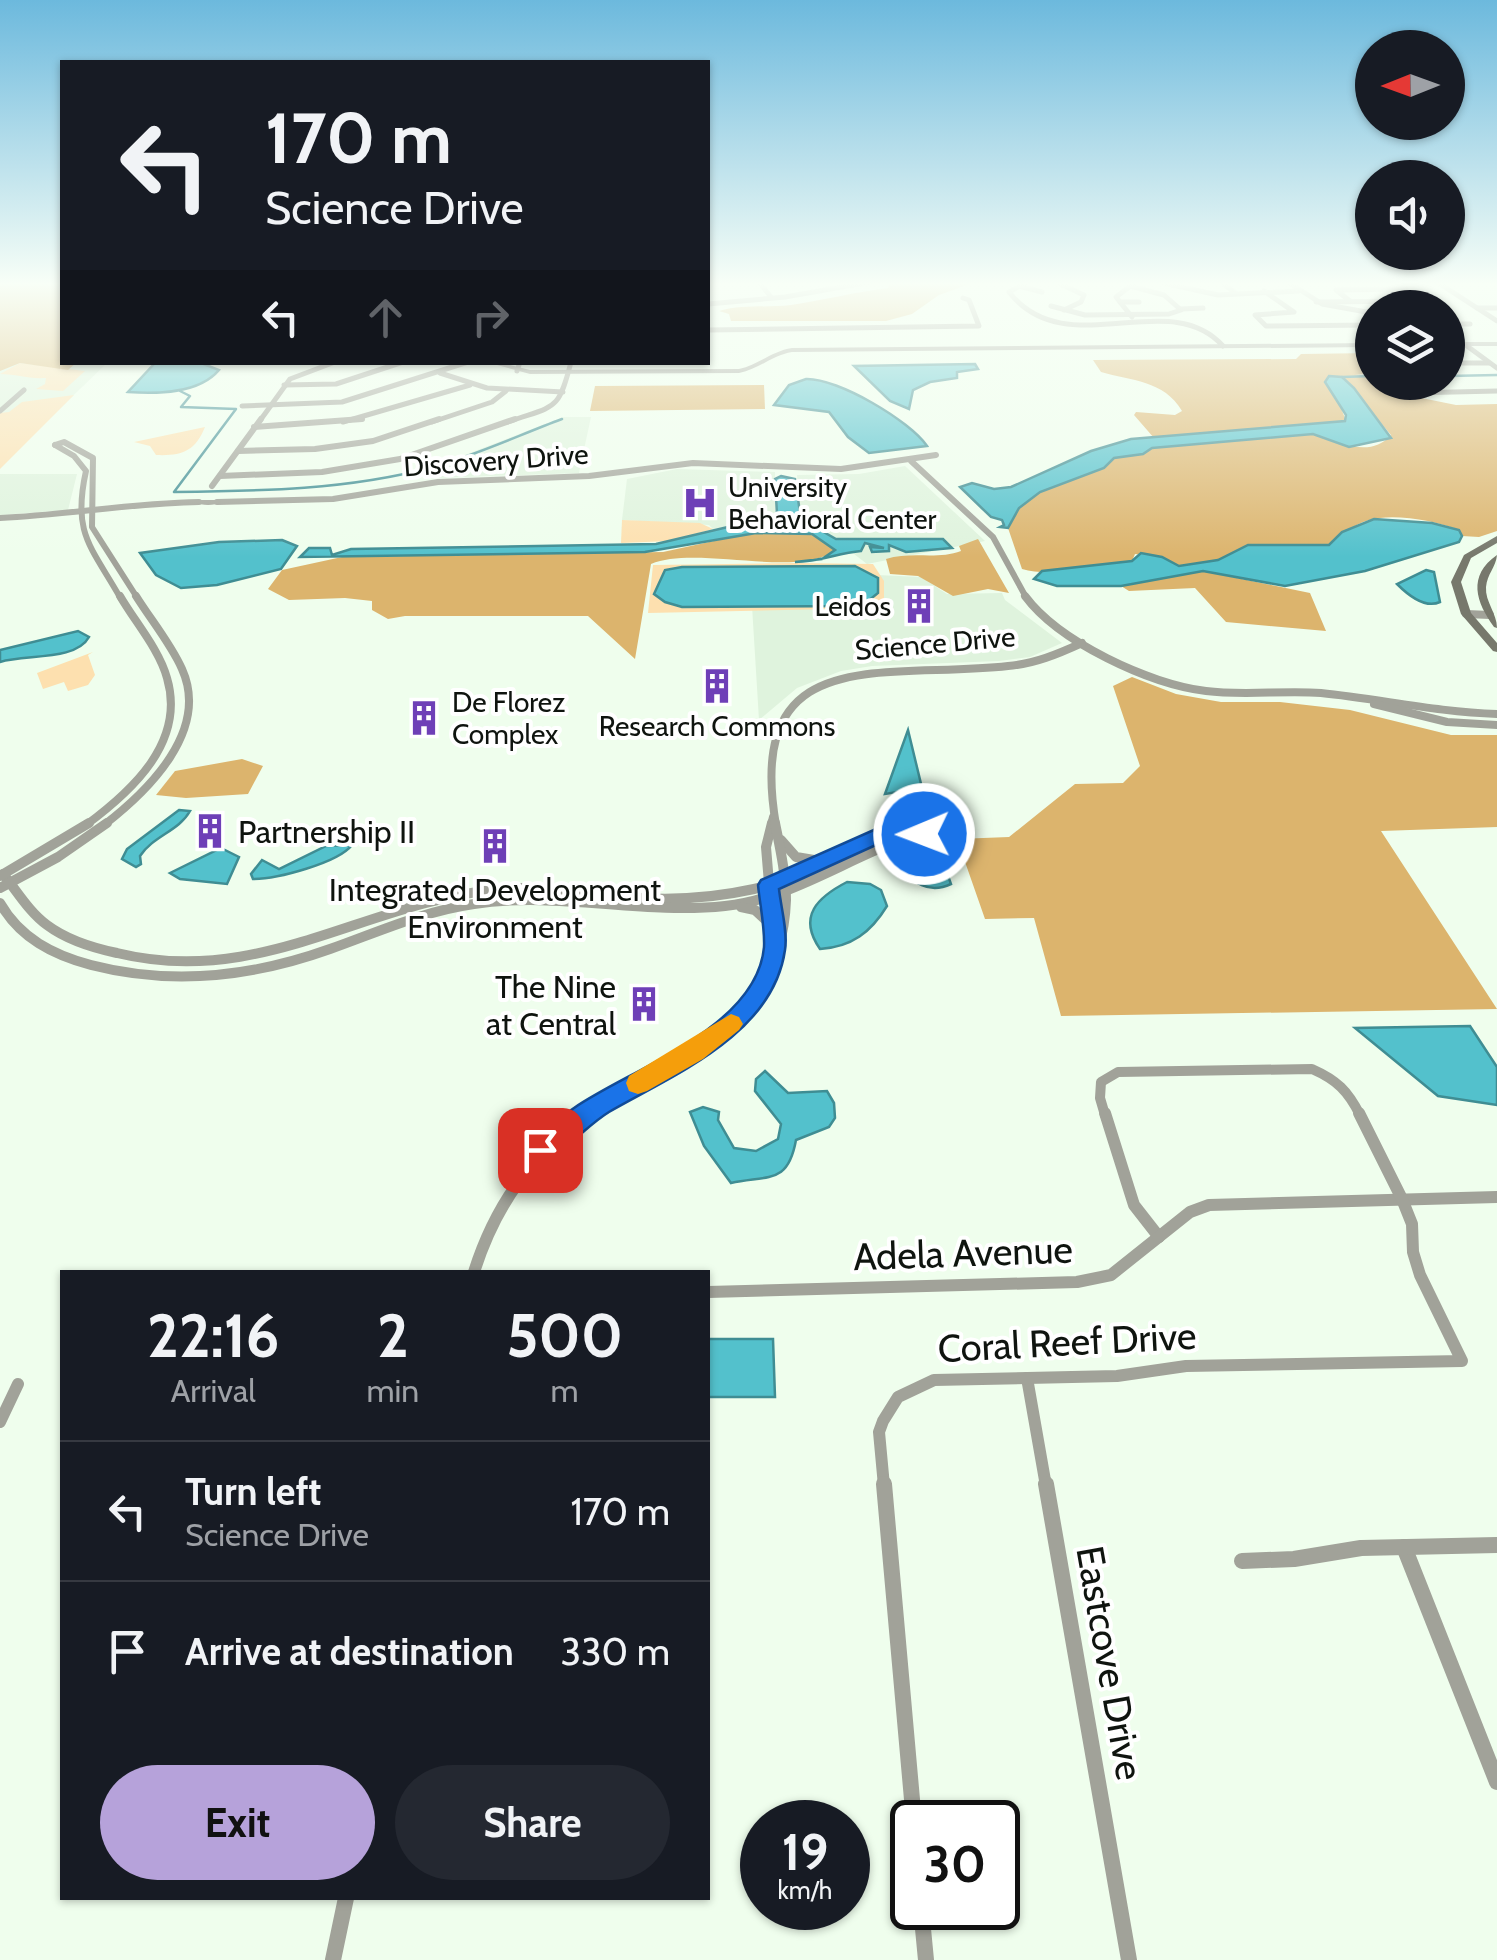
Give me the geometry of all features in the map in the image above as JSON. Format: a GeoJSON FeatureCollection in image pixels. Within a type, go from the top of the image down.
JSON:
{"type":"FeatureCollection","features":[{"type":"Feature","properties":{"kind":"main road"},"geometry":{"type":"LineString","coordinates":[[1497,539],[1472,552],[1459,568],[1456,587],[1466,614],[1497,649]]}},
{"type":"Feature","properties":{"kind":"main road"},"geometry":{"type":"LineString","coordinates":[[1497,558],[1484,571],[1480,583],[1481,596],[1497,626]]}},
{"type":"Feature","properties":{"kind":"street"},"geometry":{"type":"LineString","coordinates":[[212,486],[284,385],[302,373]]}},
{"type":"Feature","properties":{"kind":"street"},"geometry":{"type":"LineString","coordinates":[[284,385],[336,384],[368,373]]}},
{"type":"Feature","properties":{"kind":"street"},"geometry":{"type":"LineString","coordinates":[[242,406],[342,402],[434,373]]}},
{"type":"Feature","properties":{"kind":"street"},"geometry":{"type":"LineString","coordinates":[[442,373],[470,385],[506,391],[563,392]]}},
{"type":"Feature","properties":{"kind":"street"},"geometry":{"type":"LineString","coordinates":[[220,476],[358,468],[466,438],[556,404],[568,373]]}},
{"type":"Feature","properties":{"kind":"street"},"geometry":{"type":"LineString","coordinates":[[254,427],[356,421],[470,385]]}},
{"type":"Feature","properties":{"kind":"street"},"geometry":{"type":"LineString","coordinates":[[0,411],[24,390]]}},
{"type":"Feature","properties":{"kind":"street"},"geometry":{"type":"LineString","coordinates":[[1465,391],[1497,390]]}},
{"type":"Feature","properties":{"kind":"street"},"geometry":{"type":"LineString","coordinates":[[238,450],[315,449],[373,441],[492,402],[506,391]]}},
{"type":"Feature","properties":{"kind":"street"},"geometry":{"type":"LineString","coordinates":[[466,438],[481,446]]}},
{"type":"Feature","properties":{"kind":"street"},"geometry":{"type":"LineString","coordinates":[[4,880],[94,819],[132,787],[167,732],[173,702],[169,681],[80,526],[86,470],[74,456],[55,445],[58,442],[93,458],[98,482],[83,512]]}},
{"type":"Feature","properties":{"kind":"street","name":"Discovery Drive"},"geometry":{"type":"LineString","coordinates":[[0,518],[140,503],[333,498],[438,482],[589,476],[692,463],[820,469],[936,456]]}},
{"type":"Feature","properties":{"kind":"street"},"geometry":{"type":"LineString","coordinates":[[911,460],[993,536],[1029,602],[1064,632],[1144,676],[1188,688],[1359,698],[1443,712],[1497,714]]}},
{"type":"Feature","properties":{"kind":"street"},"geometry":{"type":"LineString","coordinates":[[4,880],[98,830],[135,799],[166,762],[188,723],[191,694],[182,668],[83,512]]}},
{"type":"Feature","properties":{"kind":"street"},"geometry":{"type":"LineString","coordinates":[[1466,614],[1490,615]]}},
{"type":"Feature","properties":{"kind":"street"},"geometry":{"type":"LineString","coordinates":[[1064,632],[1070,642],[1064,652]]}},
{"type":"Feature","properties":{"kind":"street","name":"Science Drive"},"geometry":{"type":"LineString","coordinates":[[475,1270],[510,1190],[540,1150],[583,1115],[695,1052],[726,1028],[760,987],[785,920],[769,760],[776,729],[797,702],[819,689],[881,671],[1002,668],[1064,652],[1082,643]]}},
{"type":"Feature","properties":{"kind":"street"},"geometry":{"type":"LineString","coordinates":[[1064,652],[1085,650],[1102,655]]}},
{"type":"Feature","properties":{"kind":"street"},"geometry":{"type":"LineString","coordinates":[[1359,698],[1435,720],[1497,725]]}},
{"type":"Feature","properties":{"kind":"street"},"geometry":{"type":"LineString","coordinates":[[152,761],[166,762]]}},
{"type":"Feature","properties":{"kind":"street","name":"Science Drive"},"geometry":{"type":"LineString","coordinates":[[773,816],[766,847],[775,949]]}},
{"type":"Feature","properties":{"kind":"street"},"geometry":{"type":"LineString","coordinates":[[730,906],[783,886],[899,840],[924,834],[923,828],[914,826],[883,834],[783,886]]}},
{"type":"Feature","properties":{"kind":"street"},"geometry":{"type":"LineString","coordinates":[[780,840],[796,857],[826,861]]}},
{"type":"Feature","properties":{"kind":"street"},"geometry":{"type":"LineString","coordinates":[[4,880],[40,920],[70,939],[122,958],[160,965],[311,956],[416,910],[519,894],[578,888],[672,898],[769,891]]}},
{"type":"Feature","properties":{"kind":"street"},"geometry":{"type":"LineString","coordinates":[[519,894],[623,908],[752,908],[771,925]]}},
{"type":"Feature","properties":{"kind":"street"},"geometry":{"type":"LineString","coordinates":[[0,903],[8,920],[29,940],[109,971],[151,978],[225,975],[260,962]]}},
{"type":"Feature","properties":{"kind":"street"},"geometry":{"type":"LineString","coordinates":[[1159,1237],[1134,1205],[1100,1098],[1101,1082],[1118,1072],[1312,1070],[1333,1078],[1349,1094],[1402,1199]]}},
{"type":"Feature","properties":{"kind":"street","name":"Adela Avenue"},"geometry":{"type":"LineString","coordinates":[[710,1292],[1077,1282],[1111,1275],[1190,1212],[1210,1205],[1497,1197]]}},
{"type":"Feature","properties":{"kind":"street","name":"Coral Reef Drive"},"geometry":{"type":"LineString","coordinates":[[912,1800],[879,1432],[887,1407],[905,1388],[934,1380],[1117,1376],[1186,1366],[1462,1361],[1420,1274],[1413,1252],[1412,1224],[1402,1199]]}},
{"type":"Feature","properties":{"kind":"street","name":"Eastcove Drive"},"geometry":{"type":"LineString","coordinates":[[1027,1378],[1130,1960]]}},
{"type":"Feature","properties":{"kind":"street"},"geometry":{"type":"LineString","coordinates":[[0,1422],[18,1384]]}},
{"type":"Feature","properties":{"kind":"street"},"geometry":{"type":"LineString","coordinates":[[1242,1560],[1404,1547],[1497,1545]]}},
{"type":"Feature","properties":{"kind":"street"},"geometry":{"type":"LineString","coordinates":[[1404,1547],[1495,1773]]}},
{"type":"Feature","properties":{"kind":"street"},"geometry":{"type":"LineString","coordinates":[[334,1960],[346,1900]]}},
{"type":"Feature","properties":{"kind":"street"},"geometry":{"type":"LineString","coordinates":[[923,1930],[926,1960]]}},
{"type":"Feature","properties":{"kind":"shaded area"},"geometry":{"type":"Polygon","coordinates":[[[0,373],[96,373],[0,466],[0,373]]]}},
{"type":"Feature","properties":{"kind":"shaded area"},"geometry":{"type":"Polygon","coordinates":[[[82,373],[63,391],[36,389],[45,384],[46,378],[0,374],[82,373]]]}},
{"type":"Feature","properties":{"kind":"shaded area"},"geometry":{"type":"Polygon","coordinates":[[[1107,373],[1355,373],[1355,392],[1342,377],[1329,376],[1346,421],[1154,438],[1134,415],[1136,412],[1175,415],[1182,411],[1156,387],[1107,373]]]}},
{"type":"Feature","properties":{"kind":"shaded area"},"geometry":{"type":"Polygon","coordinates":[[[764,385],[765,409],[590,411],[595,386],[764,385]]]}},
{"type":"Feature","properties":{"kind":"shaded area"},"geometry":{"type":"Polygon","coordinates":[[[74,395],[0,469],[0,413],[9,412],[22,402],[74,395]]]}},
{"type":"Feature","properties":{"kind":"shaded area"},"geometry":{"type":"Polygon","coordinates":[[[1361,400],[1497,404],[1497,531],[1479,537],[1462,536],[1459,530],[1427,521],[1379,518],[1358,524],[1329,545],[1248,545],[1218,560],[1179,566],[1162,557],[1135,554],[1132,561],[1048,572],[1022,569],[1008,528],[1019,508],[1040,492],[1104,468],[1114,458],[1143,454],[1152,448],[1320,434],[1347,445],[1366,447],[1391,435],[1361,400]]]}},
{"type":"Feature","properties":{"kind":"shaded area"},"geometry":{"type":"Polygon","coordinates":[[[563,417],[591,417],[579,473],[433,478],[436,466],[563,417]]]}},
{"type":"Feature","properties":{"kind":"shaded area"},"geometry":{"type":"Polygon","coordinates":[[[205,427],[192,447],[173,455],[156,455],[150,446],[134,442],[205,427]]]}},
{"type":"Feature","properties":{"kind":"shaded area"},"geometry":{"type":"Polygon","coordinates":[[[905,466],[985,541],[867,564],[800,512],[797,475],[859,474],[905,466]]]}},
{"type":"Feature","properties":{"kind":"shaded area","name":"University Behavioral Center"},"geometry":{"type":"Polygon","coordinates":[[[677,469],[775,472],[776,519],[713,529],[709,525],[622,520],[627,479],[677,469]]]}},
{"type":"Feature","properties":{"kind":"shaded area"},"geometry":{"type":"Polygon","coordinates":[[[0,474],[77,474],[68,510],[0,515],[0,474]]]}},
{"type":"Feature","properties":{"kind":"shaded area"},"geometry":{"type":"Polygon","coordinates":[[[622,520],[700,523],[713,529],[669,541],[621,543],[622,520]]]}},
{"type":"Feature","properties":{"kind":"shaded area"},"geometry":{"type":"Polygon","coordinates":[[[751,533],[812,534],[836,550],[797,562],[694,558],[651,564],[635,659],[588,616],[388,619],[372,610],[372,601],[289,600],[268,589],[282,570],[342,557],[663,552],[751,533]]]}},
{"type":"Feature","properties":{"kind":"shaded area"},"geometry":{"type":"Polygon","coordinates":[[[978,539],[1009,593],[988,589],[953,596],[918,576],[890,574],[886,559],[952,554],[961,551],[959,546],[978,539]]]}},
{"type":"Feature","properties":{"kind":"shaded area"},"geometry":{"type":"Polygon","coordinates":[[[873,564],[884,581],[884,601],[878,608],[648,613],[653,565],[873,564]]]}},
{"type":"Feature","properties":{"kind":"shaded area"},"geometry":{"type":"Polygon","coordinates":[[[1203,571],[1310,593],[1326,631],[1226,622],[1195,588],[1129,591],[1121,586],[1203,571]]]}},
{"type":"Feature","properties":{"kind":"shaded area"},"geometry":{"type":"Polygon","coordinates":[[[877,575],[921,577],[947,594],[1002,593],[1005,600],[1062,643],[1030,657],[999,661],[872,666],[841,671],[797,688],[759,720],[752,606],[877,575]]]}},
{"type":"Feature","properties":{"kind":"shaded area"},"geometry":{"type":"Polygon","coordinates":[[[93,652],[88,655],[95,675],[88,685],[68,691],[64,682],[43,689],[37,673],[93,652]]]}},
{"type":"Feature","properties":{"kind":"shaded area"},"geometry":{"type":"Polygon","coordinates":[[[1132,677],[1176,694],[1221,702],[1280,702],[1350,710],[1451,735],[1497,735],[1497,827],[1381,831],[1497,1009],[1061,1016],[1034,918],[985,919],[957,839],[1009,837],[1075,784],[1123,783],[1140,766],[1113,686],[1132,677]]]}},
{"type":"Feature","properties":{"kind":"shaded area"},"geometry":{"type":"Polygon","coordinates":[[[242,759],[263,766],[248,794],[186,798],[156,795],[175,771],[242,759]]]}},
{"type":"Feature","properties":{"kind":"water"},"geometry":{"type":"Polygon","coordinates":[[[145,373],[216,373],[189,388],[128,392],[145,373]]]}},
{"type":"Feature","properties":{"kind":"water"},"geometry":{"type":"Polygon","coordinates":[[[862,373],[957,373],[957,378],[930,382],[913,390],[909,409],[890,401],[862,373]]]}},
{"type":"Feature","properties":{"kind":"water"},"geometry":{"type":"Polygon","coordinates":[[[1329,376],[1342,377],[1355,389],[1355,400],[1363,400],[1391,438],[1349,447],[1313,434],[1152,448],[1143,454],[1114,458],[1104,468],[1040,492],[1019,508],[1008,528],[1000,527],[1004,525],[1002,520],[991,517],[960,487],[972,483],[994,489],[1011,487],[1091,451],[1131,439],[1345,421],[1346,415],[1325,382],[1329,376]]]}},
{"type":"Feature","properties":{"kind":"water"},"geometry":{"type":"Polygon","coordinates":[[[806,379],[854,393],[905,425],[927,446],[869,453],[848,437],[829,412],[774,405],[789,385],[806,379]]]}},
{"type":"Feature","properties":{"kind":"water"},"geometry":{"type":"Polygon","coordinates":[[[775,479],[795,479],[801,519],[836,539],[943,539],[952,548],[906,552],[889,545],[889,551],[872,552],[870,547],[884,548],[865,543],[861,551],[822,559],[835,550],[812,534],[756,533],[645,552],[300,557],[309,548],[330,548],[332,555],[351,549],[656,544],[732,526],[774,522],[775,479]]]}},
{"type":"Feature","properties":{"kind":"water"},"geometry":{"type":"Polygon","coordinates":[[[1374,519],[1432,523],[1459,530],[1462,536],[1459,542],[1365,571],[1285,586],[1203,571],[1121,586],[1057,586],[1034,579],[1042,571],[1132,561],[1141,553],[1162,557],[1179,566],[1218,560],[1248,545],[1329,545],[1342,532],[1374,519]]]}},
{"type":"Feature","properties":{"kind":"water"},"geometry":{"type":"Polygon","coordinates":[[[282,540],[297,546],[281,569],[217,585],[181,588],[156,575],[140,553],[219,542],[282,540]]]}},
{"type":"Feature","properties":{"kind":"water"},"geometry":{"type":"Polygon","coordinates":[[[855,566],[878,578],[878,593],[862,606],[682,607],[654,594],[665,570],[682,567],[855,566]]]}},
{"type":"Feature","properties":{"kind":"water"},"geometry":{"type":"Polygon","coordinates":[[[1426,570],[1434,572],[1440,602],[1434,604],[1411,596],[1397,584],[1426,570]]]}},
{"type":"Feature","properties":{"kind":"water"},"geometry":{"type":"Polygon","coordinates":[[[78,631],[89,637],[73,650],[0,662],[0,650],[78,631]]]}},
{"type":"Feature","properties":{"kind":"water"},"geometry":{"type":"Polygon","coordinates":[[[908,730],[922,788],[885,794],[908,730]]]}},
{"type":"Feature","properties":{"kind":"water"},"geometry":{"type":"Polygon","coordinates":[[[179,810],[190,811],[145,849],[140,856],[141,864],[136,867],[122,859],[127,849],[179,810]]]}},
{"type":"Feature","properties":{"kind":"water"},"geometry":{"type":"Polygon","coordinates":[[[352,845],[334,858],[306,869],[253,879],[251,874],[262,860],[279,869],[326,846],[352,845]]]}},
{"type":"Feature","properties":{"kind":"water"},"geometry":{"type":"Polygon","coordinates":[[[221,848],[239,857],[227,884],[180,879],[170,873],[221,848]]]}},
{"type":"Feature","properties":{"kind":"water"},"geometry":{"type":"Polygon","coordinates":[[[940,853],[951,884],[943,887],[922,885],[897,866],[940,853]]]}},
{"type":"Feature","properties":{"kind":"water"},"geometry":{"type":"Polygon","coordinates":[[[847,882],[870,884],[881,890],[887,906],[859,936],[842,945],[820,949],[810,927],[814,909],[827,894],[847,882]]]}},
{"type":"Feature","properties":{"kind":"water"},"geometry":{"type":"Polygon","coordinates":[[[1470,1026],[1497,1067],[1497,1105],[1438,1096],[1355,1028],[1470,1026]]]}},
{"type":"Feature","properties":{"kind":"water"},"geometry":{"type":"Polygon","coordinates":[[[765,1071],[788,1093],[827,1091],[834,1103],[835,1118],[829,1127],[796,1140],[793,1154],[782,1171],[731,1183],[704,1146],[690,1112],[703,1107],[719,1112],[718,1120],[734,1148],[756,1151],[778,1139],[781,1124],[755,1091],[756,1079],[765,1071]]]}},
{"type":"Feature","properties":{"kind":"water"},"geometry":{"type":"Polygon","coordinates":[[[710,1339],[773,1339],[775,1397],[710,1397],[710,1339]]]}},
{"type":"Feature","properties":{"kind":"waterway"},"geometry":{"type":"LineString","coordinates":[[1465,376],[1497,375]]}},
{"type":"Feature","properties":{"kind":"waterway"},"geometry":{"type":"LineString","coordinates":[[1342,377],[1355,377]]}},
{"type":"Feature","properties":{"kind":"waterway"},"geometry":{"type":"LineString","coordinates":[[180,391],[190,396],[181,407],[236,409],[174,492],[304,488],[401,475],[466,457],[562,419]]}},
{"type":"Feature","properties":{"kind":"slow traffic"},"geometry":{"type":"LineString","coordinates":[[638,1083],[695,1052],[731,1024]]}},
{"type":"Feature","properties":{"kind":"place","name":"University Behavioral Center"},"geometry":{"type":"Point","coordinates":[700,503]}},
{"type":"Feature","properties":{"kind":"place","name":"Leidos"},"geometry":{"type":"Point","coordinates":[919,606]}},
{"type":"Feature","properties":{"kind":"place","name":"Research Commons"},"geometry":{"type":"Point","coordinates":[717,686]}},
{"type":"Feature","properties":{"kind":"place","name":"De Florez Complex"},"geometry":{"type":"Point","coordinates":[424,718]}},
{"type":"Feature","properties":{"kind":"place","name":"Partnership II"},"geometry":{"type":"Point","coordinates":[210,831]}},
{"type":"Feature","properties":{"kind":"place","name":"Integrated Development Environment"},"geometry":{"type":"Point","coordinates":[495,846]}},
{"type":"Feature","properties":{"kind":"place","name":"The Nine at Central"},"geometry":{"type":"Point","coordinates":[644,1004]}},
{"type":"Feature","properties":{"kind":"route"},"geometry":{"type":"LineString","coordinates":[[540,1150],[583,1115],[710,1042],[743,1012],[766,978],[775,949],[768,885],[903,827],[923,828],[924,834]]}}]}
